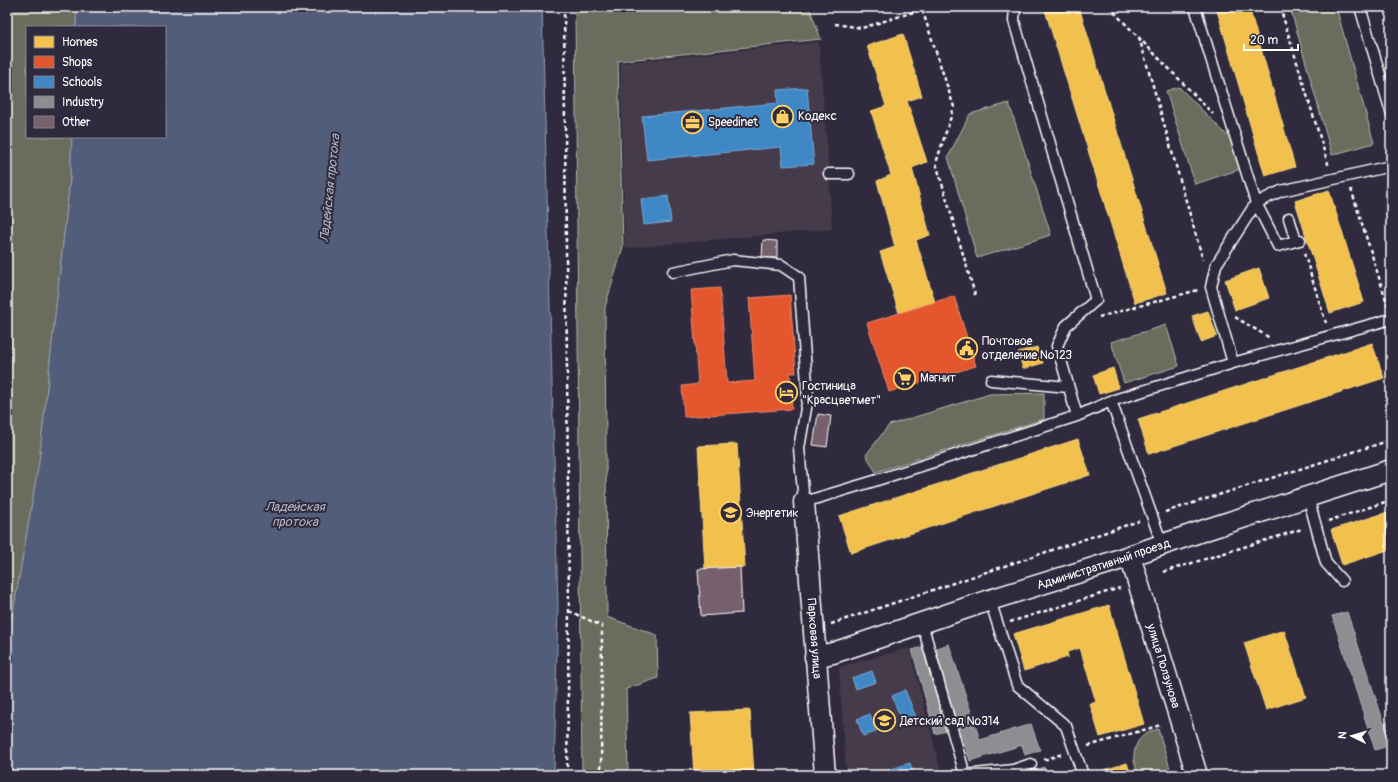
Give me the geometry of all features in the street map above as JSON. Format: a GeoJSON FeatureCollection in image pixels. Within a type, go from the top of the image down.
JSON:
{"type":"FeatureCollection","features":[{"type":"Feature","properties":{"kind":"street","name":"Административный проезд"},"geometry":{"type":"LineString","coordinates":[[816,657],[833,653],[990,600],[1130,556],[1162,544],[1391,470]]}},
{"type":"Feature","properties":{"kind":"street","name":"Парковая улица"},"geometry":{"type":"LineString","coordinates":[[804,502],[825,775]]}},
{"type":"Feature","properties":{"kind":"street","name":"улица Ползунова"},"geometry":{"type":"LineString","coordinates":[[1130,556],[1197,775]]}},
{"type":"Feature","properties":{"kind":"lane"},"geometry":{"type":"LineString","coordinates":[[1015,7],[1014,21],[1096,300],[1066,326],[1057,346],[1077,416]]}},
{"type":"Feature","properties":{"kind":"lane"},"geometry":{"type":"LineString","coordinates":[[1196,7],[1256,203],[1278,246],[1298,240],[1289,218]]}},
{"type":"Feature","properties":{"kind":"lane"},"geometry":{"type":"LineString","coordinates":[[1360,7],[1391,112]]}},
{"type":"Feature","properties":{"kind":"lane"},"geometry":{"type":"LineString","coordinates":[[1233,363],[1211,287],[1216,266],[1256,203],[1281,191],[1391,166]]}},
{"type":"Feature","properties":{"kind":"lane"},"geometry":{"type":"LineString","coordinates":[[829,174],[849,174]]}},
{"type":"Feature","properties":{"kind":"lane"},"geometry":{"type":"LineString","coordinates":[[673,272],[733,260],[781,265],[799,277],[808,397],[799,448],[804,502],[1077,416],[1111,401],[1233,363],[1391,319]]}},
{"type":"Feature","properties":{"kind":"lane"},"geometry":{"type":"LineString","coordinates":[[991,380],[1068,387]]}},
{"type":"Feature","properties":{"kind":"lane"},"geometry":{"type":"LineString","coordinates":[[1111,401],[1162,544]]}},
{"type":"Feature","properties":{"kind":"lane"},"geometry":{"type":"LineString","coordinates":[[1308,497],[1326,563],[1342,581]]}},
{"type":"Feature","properties":{"kind":"lane"},"geometry":{"type":"LineString","coordinates":[[990,600],[1017,685],[1066,726],[1083,775]]}},
{"type":"Feature","properties":{"kind":"lane"},"geometry":{"type":"LineString","coordinates":[[922,623],[965,775],[1013,770],[1031,764]]}},
{"type":"Feature","properties":{"kind":"path"},"geometry":{"type":"LineString","coordinates":[[564,7],[569,611],[567,775]]}},
{"type":"Feature","properties":{"kind":"path"},"geometry":{"type":"LineString","coordinates":[[835,24],[862,28],[927,7]]}},
{"type":"Feature","properties":{"kind":"path"},"geometry":{"type":"LineString","coordinates":[[1109,7],[1214,115]]}},
{"type":"Feature","properties":{"kind":"path"},"geometry":{"type":"LineString","coordinates":[[1280,7],[1333,180],[1350,185],[1389,307]]}},
{"type":"Feature","properties":{"kind":"path"},"geometry":{"type":"LineString","coordinates":[[922,9],[954,107],[936,163],[976,298]]}},
{"type":"Feature","properties":{"kind":"path"},"geometry":{"type":"LineString","coordinates":[[1096,318],[1211,287],[1139,37]]}},
{"type":"Feature","properties":{"kind":"path"},"geometry":{"type":"LineString","coordinates":[[1298,240],[1330,335]]}},
{"type":"Feature","properties":{"kind":"path"},"geometry":{"type":"LineString","coordinates":[[1216,306],[1288,348]]}},
{"type":"Feature","properties":{"kind":"path"},"geometry":{"type":"LineString","coordinates":[[813,628],[831,624],[1200,500],[1391,440]]}},
{"type":"Feature","properties":{"kind":"path"},"geometry":{"type":"LineString","coordinates":[[1163,572],[1316,525],[1391,500]]}},
{"type":"Feature","properties":{"kind":"path"},"geometry":{"type":"LineString","coordinates":[[998,626],[1120,588]]}},
{"type":"Feature","properties":{"kind":"path"},"geometry":{"type":"LineString","coordinates":[[569,611],[602,626],[601,775]]}},
{"type":"Feature","properties":{"kind":"path"},"geometry":{"type":"LineString","coordinates":[[1075,750],[1164,724]]}},
{"type":"Feature","properties":{"kind":"shaded area"},"geometry":{"type":"Polygon","coordinates":[[[819,42],[832,229],[625,248],[620,63],[819,42]]]}},
{"type":"Feature","properties":{"kind":"shaded area","name":"Детский сад №314"},"geometry":{"type":"Polygon","coordinates":[[[909,648],[942,775],[846,775],[839,667],[909,648]]]}},
{"type":"Feature","properties":{"kind":"green space"},"geometry":{"type":"Polygon","coordinates":[[[7,7],[77,7],[76,26],[26,26],[26,138],[72,138],[70,180],[39,462],[7,648],[7,7]]]}},
{"type":"Feature","properties":{"kind":"green space"},"geometry":{"type":"Polygon","coordinates":[[[575,7],[809,7],[821,39],[618,61],[623,247],[605,307],[607,617],[657,635],[658,678],[626,689],[628,775],[582,775],[575,7]]]}},
{"type":"Feature","properties":{"kind":"green space"},"geometry":{"type":"Polygon","coordinates":[[[1290,7],[1336,7],[1374,143],[1332,155],[1290,7]]]}},
{"type":"Feature","properties":{"kind":"green space"},"geometry":{"type":"Polygon","coordinates":[[[1179,87],[1231,139],[1241,169],[1195,184],[1166,91],[1179,87]]]}},
{"type":"Feature","properties":{"kind":"green space"},"geometry":{"type":"Polygon","coordinates":[[[1009,103],[1051,235],[977,258],[948,157],[970,114],[1009,103]]]}},
{"type":"Feature","properties":{"kind":"green space"},"geometry":{"type":"Polygon","coordinates":[[[1166,325],[1179,366],[1124,383],[1111,342],[1166,325]]]}},
{"type":"Feature","properties":{"kind":"green space"},"geometry":{"type":"Polygon","coordinates":[[[1044,393],[1044,419],[876,472],[866,455],[889,425],[990,394],[1044,393]]]}},
{"type":"Feature","properties":{"kind":"green space"},"geometry":{"type":"Polygon","coordinates":[[[1158,729],[1172,775],[1139,775],[1135,766],[1134,758],[1136,745],[1145,735],[1158,729]]]}},
{"type":"Feature","properties":{"kind":"water","name":"Ладейская протока"},"geometry":{"type":"Polygon","coordinates":[[[77,7],[542,7],[558,607],[554,775],[7,775],[7,648],[39,462],[70,180],[72,138],[166,138],[166,26],[76,26],[77,7]]]}},
{"type":"Feature","properties":{"kind":"building: Homes"},"geometry":{"type":"Polygon","coordinates":[[[1044,7],[1079,7],[1167,293],[1135,303],[1044,7]]]}},
{"type":"Feature","properties":{"kind":"building: Homes"},"geometry":{"type":"Polygon","coordinates":[[[1216,7],[1249,7],[1295,167],[1265,176],[1216,7]]]}},
{"type":"Feature","properties":{"kind":"building: Homes"},"geometry":{"type":"Polygon","coordinates":[[[903,34],[922,96],[907,101],[927,162],[912,168],[930,235],[916,240],[935,302],[899,313],[880,252],[895,247],[877,181],[891,175],[871,111],[886,106],[867,46],[903,34]]]}},
{"type":"Feature","properties":{"kind":"building: Homes"},"geometry":{"type":"Polygon","coordinates":[[[1329,190],[1364,302],[1330,313],[1295,201],[1329,190]]]}},
{"type":"Feature","properties":{"kind":"building: Homes"},"geometry":{"type":"Polygon","coordinates":[[[1259,268],[1269,298],[1235,310],[1225,280],[1259,268]]]}},
{"type":"Feature","properties":{"kind":"building: Homes"},"geometry":{"type":"Polygon","coordinates":[[[1208,311],[1217,336],[1201,342],[1192,316],[1208,311]]]}},
{"type":"Feature","properties":{"kind":"building: Homes"},"geometry":{"type":"Polygon","coordinates":[[[1372,343],[1384,378],[1149,454],[1138,419],[1372,343]]]}},
{"type":"Feature","properties":{"kind":"building: Homes"},"geometry":{"type":"Polygon","coordinates":[[[1037,347],[1043,363],[1023,369],[1018,352],[1037,347]]]}},
{"type":"Feature","properties":{"kind":"building: Homes"},"geometry":{"type":"Polygon","coordinates":[[[1113,368],[1119,388],[1099,394],[1093,375],[1113,368]]]}},
{"type":"Feature","properties":{"kind":"building: Homes"},"geometry":{"type":"Polygon","coordinates":[[[1078,439],[1090,475],[851,553],[839,516],[1078,439]]]}},
{"type":"Feature","properties":{"kind":"building: Homes"},"geometry":{"type":"Polygon","coordinates":[[[737,444],[745,567],[705,569],[698,446],[737,444]]]}},
{"type":"Feature","properties":{"kind":"building: Homes"},"geometry":{"type":"Polygon","coordinates":[[[1391,511],[1391,549],[1342,565],[1331,530],[1391,511]]]}},
{"type":"Feature","properties":{"kind":"building: Homes"},"geometry":{"type":"Polygon","coordinates":[[[1109,605],[1144,724],[1100,737],[1090,704],[1096,702],[1080,648],[1067,652],[1068,657],[1024,671],[1013,634],[1109,605]]]}},
{"type":"Feature","properties":{"kind":"building: Homes"},"geometry":{"type":"Polygon","coordinates":[[[1284,630],[1306,697],[1266,710],[1244,643],[1284,630]]]}},
{"type":"Feature","properties":{"kind":"building: Homes"},"geometry":{"type":"Polygon","coordinates":[[[750,710],[754,775],[694,775],[690,713],[750,710]]]}},
{"type":"Feature","properties":{"kind":"building: Homes"},"geometry":{"type":"Polygon","coordinates":[[[1127,763],[1131,775],[1091,774],[1127,763]]]}},
{"type":"Feature","properties":{"kind":"building: Shops"},"geometry":{"type":"Polygon","coordinates":[[[720,288],[727,383],[755,381],[749,298],[790,295],[796,373],[790,373],[792,409],[684,417],[682,386],[698,384],[691,290],[720,288]]]}},
{"type":"Feature","properties":{"kind":"building: Shops"},"geometry":{"type":"Polygon","coordinates":[[[954,296],[976,366],[889,392],[867,323],[954,296]]]}},
{"type":"Feature","properties":{"kind":"building: Schools"},"geometry":{"type":"Polygon","coordinates":[[[807,88],[814,164],[783,166],[781,147],[647,160],[642,116],[778,103],[777,90],[807,88]]]}},
{"type":"Feature","properties":{"kind":"building: Schools"},"geometry":{"type":"Polygon","coordinates":[[[668,196],[671,222],[644,225],[641,199],[668,196]]]}},
{"type":"Feature","properties":{"kind":"building: Schools"},"geometry":{"type":"Polygon","coordinates":[[[872,671],[876,682],[856,689],[852,678],[872,671]]]}},
{"type":"Feature","properties":{"kind":"building: Schools"},"geometry":{"type":"Polygon","coordinates":[[[905,690],[918,722],[904,727],[892,696],[905,690]]]}},
{"type":"Feature","properties":{"kind":"building: Schools"},"geometry":{"type":"Polygon","coordinates":[[[870,714],[876,732],[863,736],[857,719],[870,714]]]}},
{"type":"Feature","properties":{"kind":"building: Schools"},"geometry":{"type":"Polygon","coordinates":[[[910,763],[914,775],[876,775],[876,774],[910,763]]]}},
{"type":"Feature","properties":{"kind":"building: Industry"},"geometry":{"type":"Polygon","coordinates":[[[1347,612],[1384,723],[1391,721],[1391,745],[1375,750],[1332,616],[1347,612]]]}},
{"type":"Feature","properties":{"kind":"building: Industry"},"geometry":{"type":"Polygon","coordinates":[[[949,644],[980,740],[1031,724],[1040,750],[1025,755],[1022,745],[970,761],[933,649],[949,644]]]}},
{"type":"Feature","properties":{"kind":"building: Industry"},"geometry":{"type":"Polygon","coordinates":[[[922,647],[946,731],[935,734],[912,650],[922,647]]]}},
{"type":"Feature","properties":{"kind":"building: Industry"},"geometry":{"type":"Polygon","coordinates":[[[1044,767],[1047,775],[1021,775],[1044,767]]]}},
{"type":"Feature","properties":{"kind":"building: Other"},"geometry":{"type":"Polygon","coordinates":[[[763,240],[777,241],[777,258],[762,258],[763,240]]]}},
{"type":"Feature","properties":{"kind":"building: Other"},"geometry":{"type":"Polygon","coordinates":[[[818,414],[831,416],[827,447],[813,445],[818,414]]]}},
{"type":"Feature","properties":{"kind":"building: Other"},"geometry":{"type":"Polygon","coordinates":[[[740,567],[742,613],[701,616],[698,569],[740,567]]]}},
{"type":"Feature","properties":{"kind":"place","name":"Кодекс"},"geometry":{"type":"Point","coordinates":[783,116]}},
{"type":"Feature","properties":{"kind":"place","name":"Speedinet"},"geometry":{"type":"Point","coordinates":[692,122]}},
{"type":"Feature","properties":{"kind":"place","name":"Почтовое отделение №123"},"geometry":{"type":"Point","coordinates":[967,348]}},
{"type":"Feature","properties":{"kind":"place","name":"Магнит"},"geometry":{"type":"Point","coordinates":[904,378]}},
{"type":"Feature","properties":{"kind":"place","name":"Гостиница \"Красцветмет\""},"geometry":{"type":"Point","coordinates":[786,393]}},
{"type":"Feature","properties":{"kind":"place","name":"Энергетик"},"geometry":{"type":"Point","coordinates":[730,513]}},
{"type":"Feature","properties":{"kind":"place","name":"Детский сад №314"},"geometry":{"type":"Point","coordinates":[885,721]}}]}
